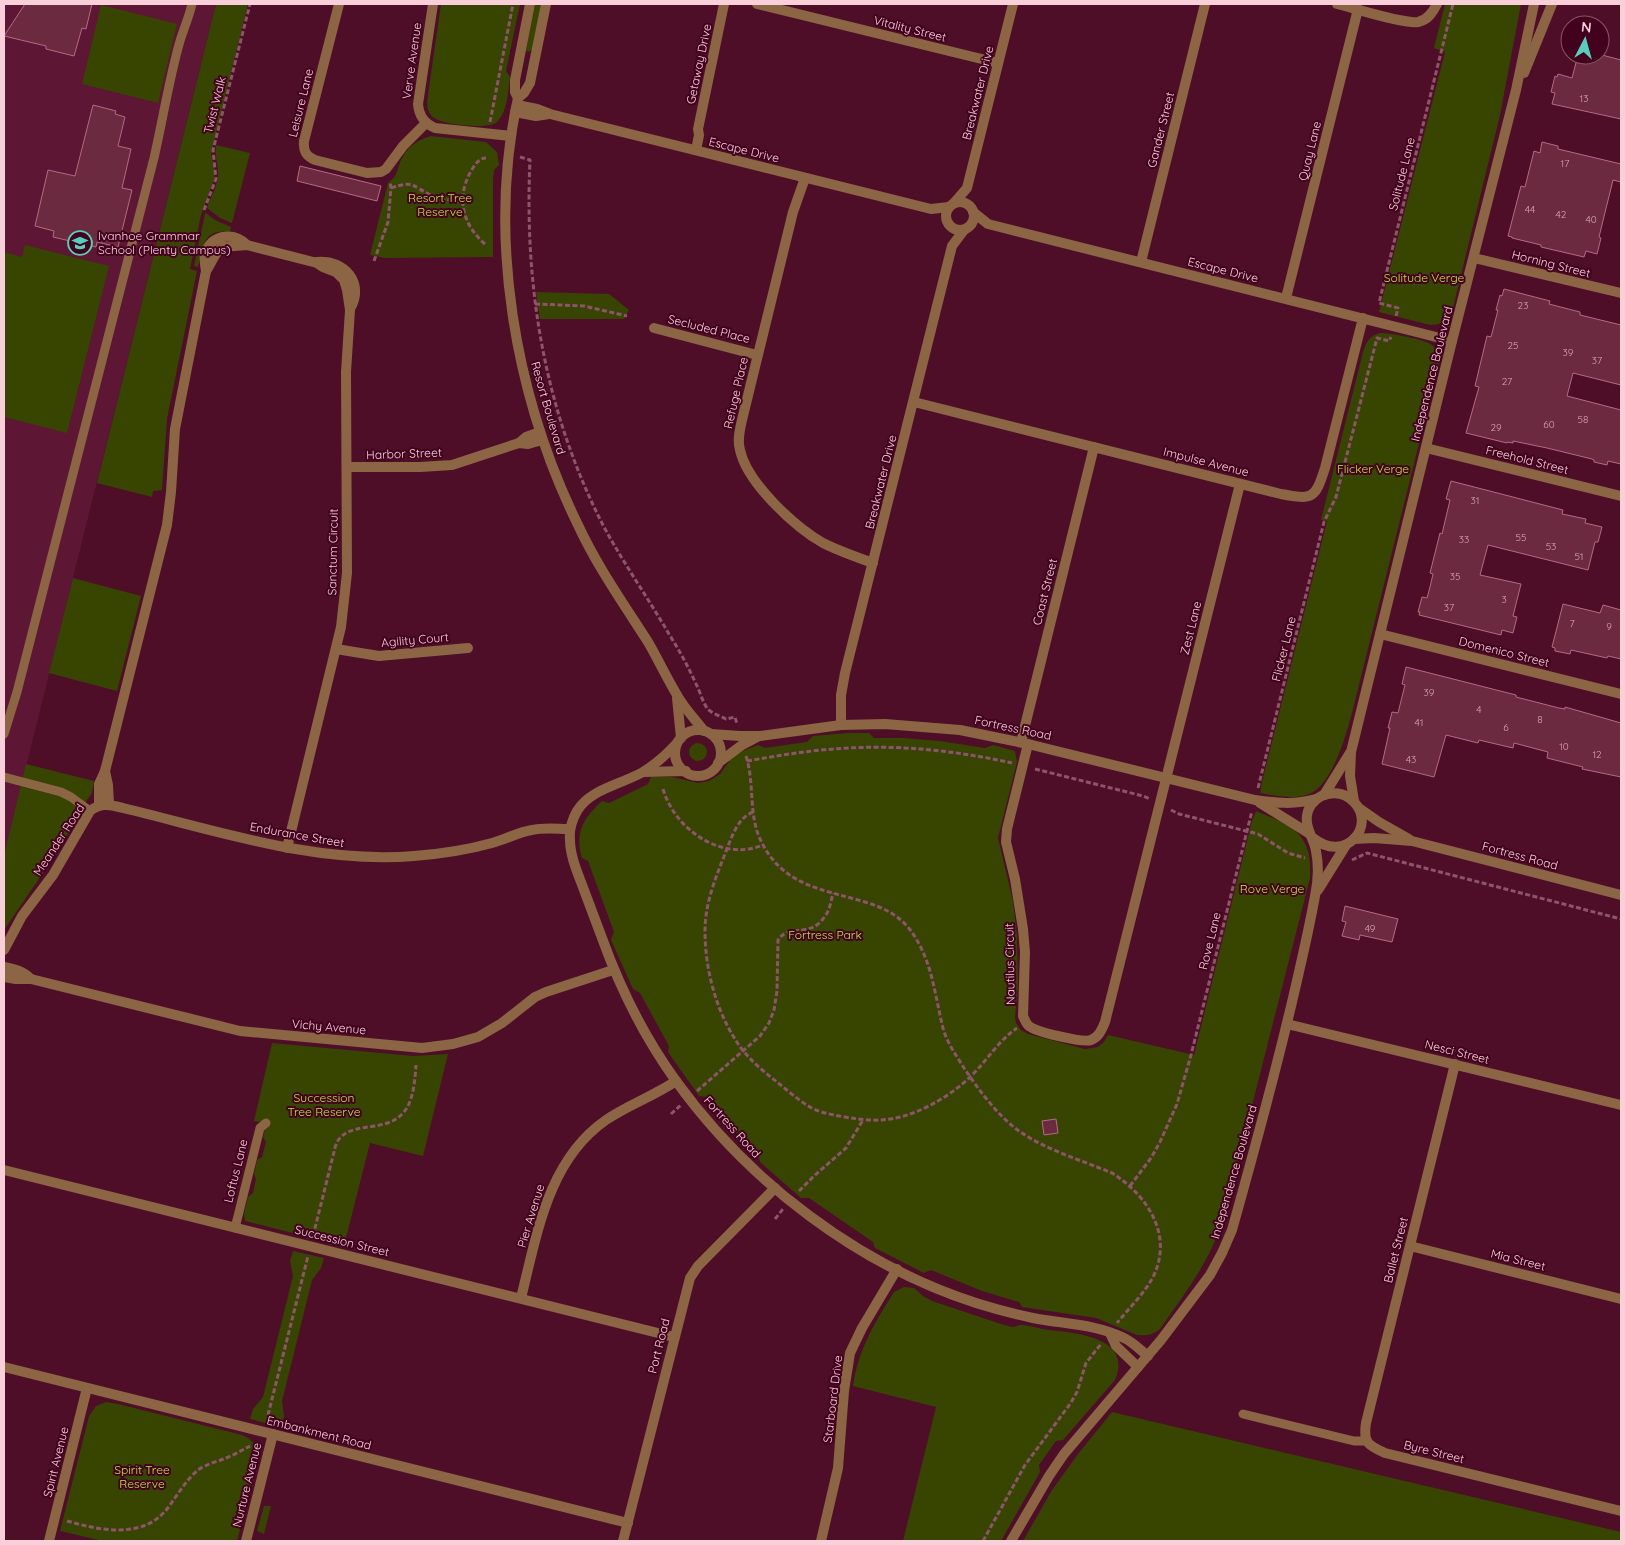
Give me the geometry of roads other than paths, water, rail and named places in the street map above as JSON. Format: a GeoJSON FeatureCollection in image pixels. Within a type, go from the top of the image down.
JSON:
{"type":"FeatureCollection","features":[{"type":"Feature","properties":{"kind":"street","name":"Leisure Lane"},"geometry":{"type":"LineString","coordinates":[[339,4],[303,147],[305,152],[313,159],[374,174],[388,168],[403,146],[426,123]]}},
{"type":"Feature","properties":{"kind":"street","name":"Verve Avenue"},"geometry":{"type":"LineString","coordinates":[[426,123],[420,115],[418,104],[433,4]]}},
{"type":"Feature","properties":{"kind":"street","name":"Resort Boulevard"},"geometry":{"type":"LineString","coordinates":[[530,4],[514,86],[517,105],[511,136],[506,211],[510,285],[517,339],[530,396],[541,436],[566,500],[590,549],[655,654],[677,695],[707,732]]}},
{"type":"Feature","properties":{"kind":"street","name":"Resort Boulevard"},"geometry":{"type":"LineString","coordinates":[[517,105],[527,89],[546,4]]}},
{"type":"Feature","properties":{"kind":"street","name":"Getaway Drive"},"geometry":{"type":"LineString","coordinates":[[693,150],[699,135],[698,129],[724,4]]}},
{"type":"Feature","properties":{"kind":"street","name":"Vitality Street"},"geometry":{"type":"LineString","coordinates":[[758,4],[998,63]]}},
{"type":"Feature","properties":{"kind":"street","name":"Breakwater Drive"},"geometry":{"type":"LineString","coordinates":[[952,205],[966,188],[1013,4]]}},
{"type":"Feature","properties":{"kind":"street","name":"Gander Street"},"geometry":{"type":"LineString","coordinates":[[1141,262],[1205,4]]}},
{"type":"Feature","properties":{"kind":"street"},"geometry":{"type":"LineString","coordinates":[[1337,4],[1394,19],[1416,22],[1430,16],[1437,4]]}},
{"type":"Feature","properties":{"kind":"street","name":"Independence Boulevard"},"geometry":{"type":"LineString","coordinates":[[1356,804],[1350,776],[1351,752],[1452,340],[1516,90],[1534,4]]}},
{"type":"Feature","properties":{"kind":"street","name":"Independence Boulevard"},"geometry":{"type":"LineString","coordinates":[[1516,90],[1552,4]]}},
{"type":"Feature","properties":{"kind":"street","name":"Quay Lane"},"geometry":{"type":"LineString","coordinates":[[1286,298],[1358,9]]}},
{"type":"Feature","properties":{"kind":"street"},"geometry":{"type":"LineString","coordinates":[[519,58],[534,61]]}},
{"type":"Feature","properties":{"kind":"street","name":"Escape Drive"},"geometry":{"type":"LineString","coordinates":[[517,105],[540,116],[550,114],[931,210],[947,223]]}},
{"type":"Feature","properties":{"kind":"street"},"geometry":{"type":"LineString","coordinates":[[426,123],[442,130],[511,136]]}},
{"type":"Feature","properties":{"kind":"street","name":"Refuge Place"},"geometry":{"type":"LineString","coordinates":[[802,177],[801,191],[798,195],[757,355],[740,430],[739,449],[746,468],[768,496],[792,520],[822,542],[839,551],[873,563]]}},
{"type":"Feature","properties":{"kind":"street","name":"Breakwater Drive"},"geometry":{"type":"LineString","coordinates":[[966,188],[972,210]]}},
{"type":"Feature","properties":{"kind":"street"},"geometry":{"type":"LineString","coordinates":[[963,203],[972,210],[973,221],[966,229],[955,230],[947,223],[946,213],[952,205],[963,203]]}},
{"type":"Feature","properties":{"kind":"street","name":"Escape Drive"},"geometry":{"type":"LineString","coordinates":[[931,210],[952,205]]}},
{"type":"Feature","properties":{"kind":"street","name":"Escape Drive"},"geometry":{"type":"LineString","coordinates":[[972,210],[988,224]]}},
{"type":"Feature","properties":{"kind":"street","name":"Breakwater Drive"},"geometry":{"type":"LineString","coordinates":[[947,223],[952,246]]}},
{"type":"Feature","properties":{"kind":"street","name":"Escape Drive"},"geometry":{"type":"LineString","coordinates":[[966,229],[988,224],[1452,340]]}},
{"type":"Feature","properties":{"kind":"street","name":"Breakwater Drive"},"geometry":{"type":"LineString","coordinates":[[841,725],[842,687],[952,246],[966,229]]}},
{"type":"Feature","properties":{"kind":"street","name":"Sanctum Circuit"},"geometry":{"type":"LineString","coordinates":[[100,807],[108,785],[105,771],[167,525],[171,492],[174,429],[206,271],[206,250],[215,240],[221,237],[234,237],[242,240],[247,245],[317,262],[331,262],[343,268],[352,278],[355,291],[355,297],[350,310],[346,350],[347,581],[341,627],[287,848]]}},
{"type":"Feature","properties":{"kind":"street","name":"Horning Street"},"geometry":{"type":"LineString","coordinates":[[1474,258],[1621,293]]}},
{"type":"Feature","properties":{"kind":"street","name":"Impulse Avenue"},"geometry":{"type":"LineString","coordinates":[[914,402],[1240,484],[1298,497],[1309,497],[1317,491],[1326,468],[1363,318]]}},
{"type":"Feature","properties":{"kind":"street","name":"Secluded Place"},"geometry":{"type":"LineString","coordinates":[[654,328],[757,355]]}},
{"type":"Feature","properties":{"kind":"street","name":"Harbor Street"},"geometry":{"type":"LineString","coordinates":[[347,467],[420,467],[452,464],[519,443],[528,444],[541,436]]}},
{"type":"Feature","properties":{"kind":"street","name":"Coast Street"},"geometry":{"type":"LineString","coordinates":[[1025,743],[1094,447]]}},
{"type":"Feature","properties":{"kind":"street","name":"Freehold Street"},"geometry":{"type":"LineString","coordinates":[[1426,448],[1621,496]]}},
{"type":"Feature","properties":{"kind":"street","name":"Zest Lane"},"geometry":{"type":"LineString","coordinates":[[1166,778],[1240,484]]}},
{"type":"Feature","properties":{"kind":"street","name":"Domenico Street"},"geometry":{"type":"LineString","coordinates":[[1380,634],[1621,694]]}},
{"type":"Feature","properties":{"kind":"street","name":"Agility Court"},"geometry":{"type":"LineString","coordinates":[[336,649],[379,656],[468,648]]}},
{"type":"Feature","properties":{"kind":"street","name":"Resort Boulevard"},"geometry":{"type":"LineString","coordinates":[[677,695],[679,740]]}},
{"type":"Feature","properties":{"kind":"street","name":"Fortress Road"},"geometry":{"type":"LineString","coordinates":[[718,763],[741,741],[760,736],[841,725],[885,724],[923,726],[960,730],[1025,743],[1255,800],[1302,803],[1320,797]]}},
{"type":"Feature","properties":{"kind":"street"},"geometry":{"type":"LineString","coordinates":[[707,732],[719,744],[721,757],[718,763],[710,772],[704,775],[686,771],[677,762],[676,750],[679,740],[691,731],[707,732],[741,741]]}},
{"type":"Feature","properties":{"kind":"street","name":"Fortress Road"},"geometry":{"type":"LineString","coordinates":[[679,740],[657,762],[643,772],[610,787],[583,803],[577,810],[570,830],[574,863],[614,970],[646,1032],[676,1081],[720,1135],[775,1188],[847,1240],[897,1269],[950,1293],[1034,1318],[1097,1328],[1123,1337],[1148,1356]]}},
{"type":"Feature","properties":{"kind":"street","name":"Nautilus Circuit"},"geometry":{"type":"LineString","coordinates":[[1025,743],[1023,766],[1007,830],[1006,842],[1015,879],[1023,929],[1025,959],[1023,1016],[1028,1025],[1038,1030],[1078,1041],[1091,1040],[1099,1035],[1102,1029],[1166,778]]}},
{"type":"Feature","properties":{"kind":"street","name":"Independence Boulevard"},"geometry":{"type":"LineString","coordinates":[[1320,797],[1351,752]]}},
{"type":"Feature","properties":{"kind":"street","name":"Fortress Road"},"geometry":{"type":"LineString","coordinates":[[643,772],[686,771]]}},
{"type":"Feature","properties":{"kind":"street"},"geometry":{"type":"LineString","coordinates":[[1332,793],[1340,794],[1356,804],[1361,816],[1361,824],[1359,832],[1350,842],[1338,847],[1328,847],[1320,844],[1312,836],[1307,827],[1308,812],[1320,797],[1332,793]]}},
{"type":"Feature","properties":{"kind":"street","name":"Fortress Road"},"geometry":{"type":"LineString","coordinates":[[1255,800],[1312,836]]}},
{"type":"Feature","properties":{"kind":"street","name":"Fortress Road"},"geometry":{"type":"LineString","coordinates":[[1356,804],[1379,822],[1412,841]]}},
{"type":"Feature","properties":{"kind":"street","name":"Endurance Street"},"geometry":{"type":"LineString","coordinates":[[100,807],[287,848],[346,857],[408,857],[480,846],[534,829],[570,830]]}},
{"type":"Feature","properties":{"kind":"street","name":"Meander Road"},"geometry":{"type":"LineString","coordinates":[[4,950],[22,916],[100,807]]}},
{"type":"Feature","properties":{"kind":"street","name":"Independence Boulevard"},"geometry":{"type":"LineString","coordinates":[[1011,1541],[1064,1454],[1148,1356],[1210,1275],[1232,1230],[1288,1024],[1316,895],[1318,872],[1312,836]]}},
{"type":"Feature","properties":{"kind":"street","name":"Fortress Road"},"geometry":{"type":"LineString","coordinates":[[1350,842],[1374,838],[1412,841],[1621,895]]}},
{"type":"Feature","properties":{"kind":"street","name":"Independence Boulevard"},"geometry":{"type":"LineString","coordinates":[[1316,895],[1334,862],[1350,842]]}},
{"type":"Feature","properties":{"kind":"street","name":"Vichy Avenue"},"geometry":{"type":"LineString","coordinates":[[4,967],[25,973],[30,979]]}},
{"type":"Feature","properties":{"kind":"street","name":"Vichy Avenue"},"geometry":{"type":"LineString","coordinates":[[4,977],[30,979],[240,1031],[422,1048],[453,1044],[478,1037],[502,1023],[535,997],[614,970]]}},
{"type":"Feature","properties":{"kind":"street","name":"Nesci Street"},"geometry":{"type":"LineString","coordinates":[[1288,1024],[1621,1105]]}},
{"type":"Feature","properties":{"kind":"street","name":"Ballet Street"},"geometry":{"type":"LineString","coordinates":[[1366,1441],[1364,1436],[1366,1423],[1455,1064]]}},
{"type":"Feature","properties":{"kind":"street","name":"Pier Avenue"},"geometry":{"type":"LineString","coordinates":[[521,1298],[548,1200],[565,1162],[586,1136],[607,1119],[676,1081]]}},
{"type":"Feature","properties":{"kind":"street","name":"Succession Street"},"geometry":{"type":"LineString","coordinates":[[4,1170],[674,1337]]}},
{"type":"Feature","properties":{"kind":"street","name":"Port Road"},"geometry":{"type":"LineString","coordinates":[[623,1541],[674,1337],[687,1288],[694,1271],[775,1188]]}},
{"type":"Feature","properties":{"kind":"street","name":"Mia Street"},"geometry":{"type":"LineString","coordinates":[[1410,1246],[1621,1299]]}},
{"type":"Feature","properties":{"kind":"street","name":"Starboard Drive"},"geometry":{"type":"LineString","coordinates":[[821,1541],[838,1468],[844,1391],[850,1353],[862,1328],[897,1269]]}},
{"type":"Feature","properties":{"kind":"street"},"geometry":{"type":"LineString","coordinates":[[1110,1333],[1116,1346],[1138,1367]]}},
{"type":"Feature","properties":{"kind":"street","name":"Embankment Road"},"geometry":{"type":"LineString","coordinates":[[4,1367],[628,1522]]}},
{"type":"Feature","properties":{"kind":"street","name":"Spirit Avenue"},"geometry":{"type":"LineString","coordinates":[[49,1541],[87,1388]]}},
{"type":"Feature","properties":{"kind":"street","name":"Nurture Avenue"},"geometry":{"type":"LineString","coordinates":[[246,1541],[273,1434]]}},
{"type":"Feature","properties":{"kind":"street","name":"Byre Street"},"geometry":{"type":"LineString","coordinates":[[1366,1441],[1374,1449],[1384,1453],[1621,1511]]}},
{"type":"Feature","properties":{"kind":"lane"},"geometry":{"type":"LineString","coordinates":[[4,734],[17,692],[151,168],[181,38],[192,4]]}},
{"type":"Feature","properties":{"kind":"lane"},"geometry":{"type":"LineString","coordinates":[[4,777],[61,792],[100,807]]}},
{"type":"Feature","properties":{"kind":"lane","name":"Loftus Lane"},"geometry":{"type":"LineString","coordinates":[[235,1228],[260,1128],[266,1124]]}},
{"type":"Feature","properties":{"kind":"lane","name":"Byre Street"},"geometry":{"type":"LineString","coordinates":[[1243,1414],[1354,1441],[1366,1441]]}},
{"type":"Feature","properties":{"kind":"place","name":"Ivanhoe Grammar School (Plenty Campus)"},"geometry":{"type":"Point","coordinates":[80,243]}},
{"type":"Feature","properties":{"kind":"park label","name":"Resort Tree Reserve"},"geometry":{"type":"Point","coordinates":[440,205]}},
{"type":"Feature","properties":{"kind":"park label","name":"Solitude Verge"},"geometry":{"type":"Point","coordinates":[1424,278]}},
{"type":"Feature","properties":{"kind":"park label","name":"Flicker Verge"},"geometry":{"type":"Point","coordinates":[1373,469]}},
{"type":"Feature","properties":{"kind":"park label","name":"Rove Verge"},"geometry":{"type":"Point","coordinates":[1272,889]}},
{"type":"Feature","properties":{"kind":"park label","name":"Fortress Park"},"geometry":{"type":"Point","coordinates":[825,935]}},
{"type":"Feature","properties":{"kind":"park label","name":"Succession Tree Reserve"},"geometry":{"type":"Point","coordinates":[324,1105]}},
{"type":"Feature","properties":{"kind":"park label","name":"Spirit Tree Reserve"},"geometry":{"type":"Point","coordinates":[142,1477]}}]}
